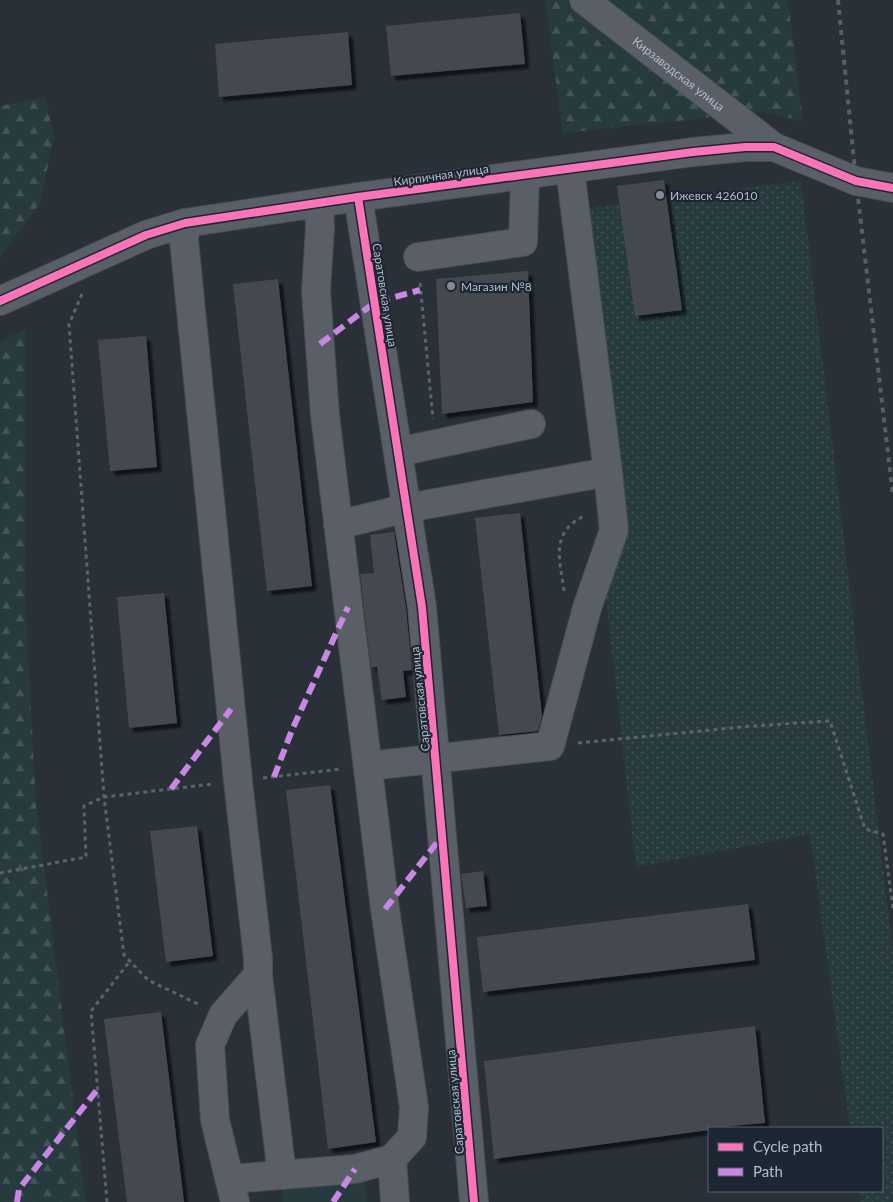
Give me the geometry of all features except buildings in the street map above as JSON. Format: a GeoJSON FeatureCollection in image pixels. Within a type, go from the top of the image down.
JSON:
{"type":"FeatureCollection","features":[{"type":"Feature","properties":{"kind":"street","name":"Кирзаводская улица"},"geometry":{"type":"LineString","coordinates":[[584,0],[774,147]]}},
{"type":"Feature","properties":{"kind":"street","name":"Кирпичная улица"},"geometry":{"type":"LineString","coordinates":[[0,300],[146,235],[185,223],[358,197],[693,152],[745,147],[774,147],[856,181],[893,188]]}},
{"type":"Feature","properties":{"kind":"street"},"geometry":{"type":"LineString","coordinates":[[369,766],[550,746],[587,608],[614,530],[570,169]]}},
{"type":"Feature","properties":{"kind":"street"},"geometry":{"type":"LineString","coordinates":[[418,257],[523,242],[525,175]]}},
{"type":"Feature","properties":{"kind":"street","name":"Саратовская улица"},"geometry":{"type":"LineString","coordinates":[[358,197],[422,607],[437,758],[474,1202]]}},
{"type":"Feature","properties":{"kind":"street"},"geometry":{"type":"LineString","coordinates":[[258,975],[223,1016],[210,1045],[215,1120],[233,1191],[282,1175],[355,1169],[392,1159],[412,1137],[414,1107],[385,909],[325,415],[316,291],[319,204]]}},
{"type":"Feature","properties":{"kind":"street"},"geometry":{"type":"LineString","coordinates":[[185,223],[184,240],[238,781],[258,975],[282,1175]]}},
{"type":"Feature","properties":{"kind":"street"},"geometry":{"type":"LineString","coordinates":[[398,452],[531,424]]}},
{"type":"Feature","properties":{"kind":"street"},"geometry":{"type":"LineString","coordinates":[[338,525],[407,508],[608,472]]}},
{"type":"Feature","properties":{"kind":"street"},"geometry":{"type":"LineString","coordinates":[[392,1159],[395,1202]]}},
{"type":"Feature","properties":{"kind":"path"},"geometry":{"type":"LineString","coordinates":[[418,257],[435,444]]}},
{"type":"Feature","properties":{"kind":"path"},"geometry":{"type":"LineString","coordinates":[[77,291],[85,288],[68,324],[104,797],[124,954],[148,980],[223,1016]]}},
{"type":"Feature","properties":{"kind":"path"},"geometry":{"type":"LineString","coordinates":[[550,746],[752,726],[830,721],[865,829],[883,834],[893,909]]}},
{"type":"Feature","properties":{"kind":"path"},"geometry":{"type":"LineString","coordinates":[[0,873],[86,857],[84,806],[104,797],[369,766]]}},
{"type":"Feature","properties":{"kind":"path"},"geometry":{"type":"LineString","coordinates":[[107,1202],[91,1011],[130,961]]}},
{"type":"Feature","properties":{"kind":"green space"},"geometry":{"type":"Polygon","coordinates":[[[545,0],[788,0],[803,121],[761,112],[563,133],[545,0]]]}},
{"type":"Feature","properties":{"kind":"green space"},"geometry":{"type":"Polygon","coordinates":[[[45,97],[54,137],[40,203],[0,257],[0,106],[45,97]]]}},
{"type":"Feature","properties":{"kind":"green space"},"geometry":{"type":"Polygon","coordinates":[[[801,181],[893,952],[893,1202],[860,1202],[858,1192],[883,1192],[883,1127],[850,1127],[810,834],[636,867],[563,212],[801,181]]]}},
{"type":"Feature","properties":{"kind":"green space"},"geometry":{"type":"Polygon","coordinates":[[[26,329],[25,593],[36,805],[86,1202],[0,1202],[0,341],[26,329]]]}},
{"type":"Feature","properties":{"kind":"green space"},"geometry":{"type":"Polygon","coordinates":[[[365,1175],[367,1202],[283,1202],[281,1184],[365,1175]]]}},
{"type":"Feature","properties":{"kind":"railway"},"geometry":{"type":"LineString","coordinates":[[838,0],[856,181],[893,496]]}},
{"type":"Feature","properties":{"kind":"marked path"},"geometry":{"type":"LineString","coordinates":[[320,344],[374,303],[420,290]]}},
{"type":"Feature","properties":{"kind":"marked path"},"geometry":{"type":"LineString","coordinates":[[274,777],[292,730],[348,607]]}},
{"type":"Feature","properties":{"kind":"marked path"},"geometry":{"type":"LineString","coordinates":[[171,789],[231,709]]}},
{"type":"Feature","properties":{"kind":"marked path"},"geometry":{"type":"LineString","coordinates":[[385,909],[442,836]]}},
{"type":"Feature","properties":{"kind":"marked path"},"geometry":{"type":"LineString","coordinates":[[17,1202],[19,1189],[97,1090]]}},
{"type":"Feature","properties":{"kind":"marked path"},"geometry":{"type":"LineString","coordinates":[[333,1202],[355,1169]]}},
{"type":"Feature","properties":{"kind":"cycle path"},"geometry":{"type":"LineString","coordinates":[[0,301],[146,235],[185,223],[358,197],[693,152],[745,147],[774,147],[856,181],[893,188]]}},
{"type":"Feature","properties":{"kind":"cycle path"},"geometry":{"type":"LineString","coordinates":[[358,197],[422,607],[474,1202]]}},
{"type":"Feature","properties":{"kind":"place","name":"Ижевск 426010"},"geometry":{"type":"Point","coordinates":[660,195]}},
{"type":"Feature","properties":{"kind":"place","name":"Магазин №8"},"geometry":{"type":"Point","coordinates":[451,286]}}]}
